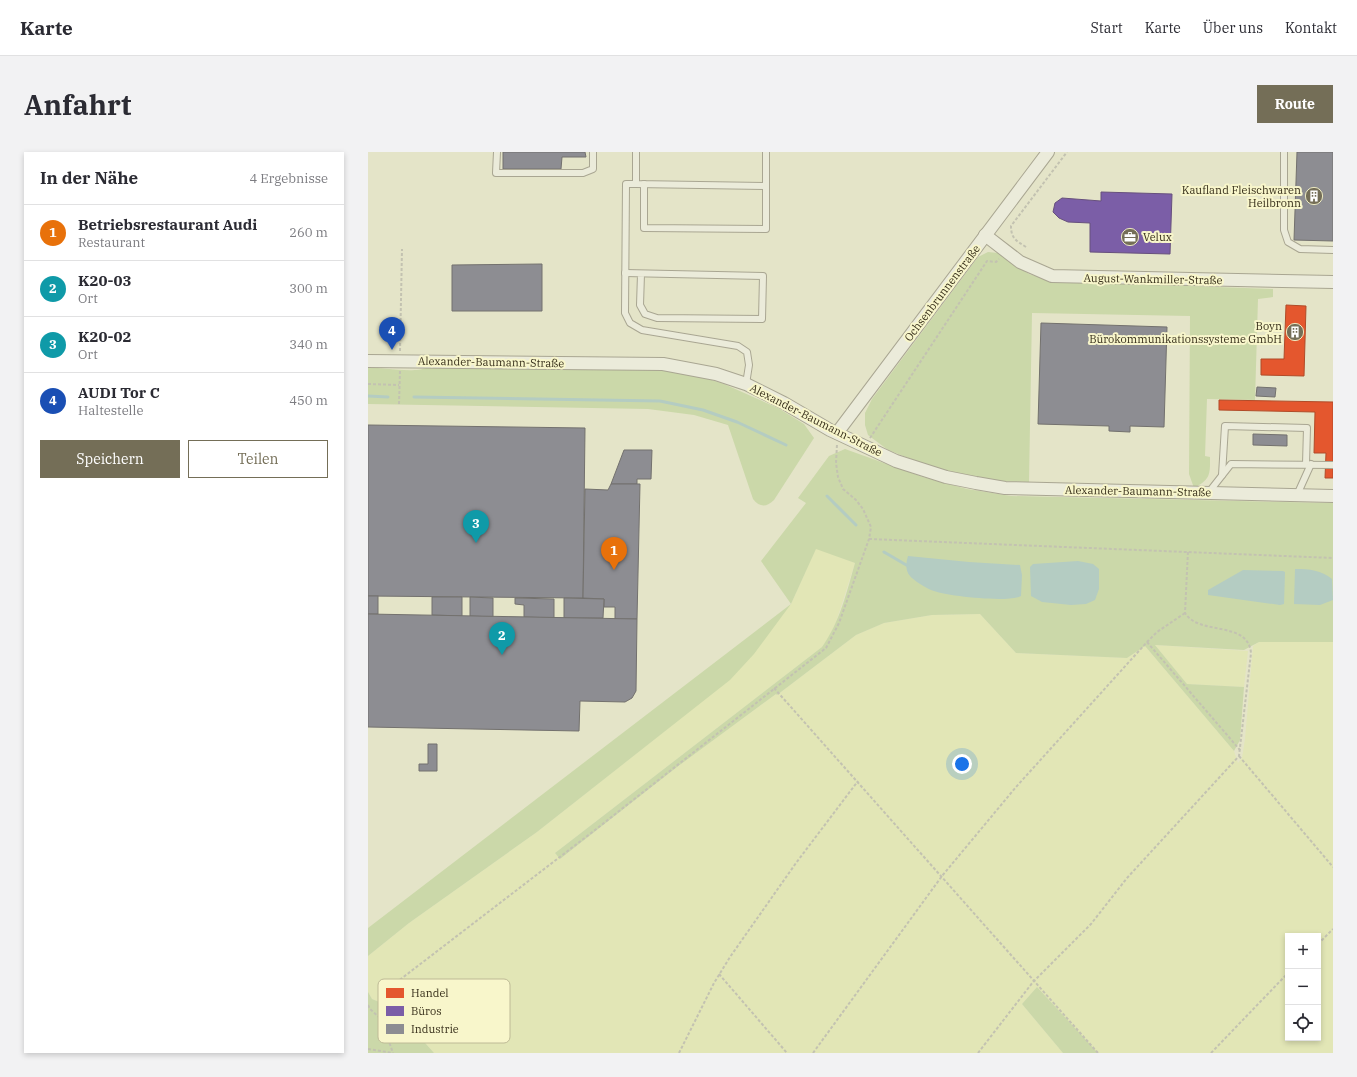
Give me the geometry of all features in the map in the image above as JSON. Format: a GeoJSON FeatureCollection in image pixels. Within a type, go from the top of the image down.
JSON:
{"type":"FeatureCollection","features":[{"type":"Feature","properties":{"kind":"street","name":"Ochsenbrunnenstraße"},"geometry":{"type":"LineString","coordinates":[[837,433],[1048,152]]}},
{"type":"Feature","properties":{"kind":"street","name":"August-Wankmiller-Straße"},"geometry":{"type":"LineString","coordinates":[[985,235],[1020,262],[1052,276],[1333,282]]}},
{"type":"Feature","properties":{"kind":"street","name":"Alexander-Baumann-Straße"},"geometry":{"type":"LineString","coordinates":[[368,361],[664,364],[716,374],[746,384],[784,403],[837,433],[896,461],[946,477],[1006,488],[1333,496]]}},
{"type":"Feature","properties":{"kind":"lane"},"geometry":{"type":"LineString","coordinates":[[497,152],[496,173],[583,173],[593,169],[594,152]]}},
{"type":"Feature","properties":{"kind":"lane"},"geometry":{"type":"LineString","coordinates":[[636,152],[636,184]]}},
{"type":"Feature","properties":{"kind":"lane"},"geometry":{"type":"LineString","coordinates":[[644,184],[644,228],[766,229],[766,152]]}},
{"type":"Feature","properties":{"kind":"lane"},"geometry":{"type":"LineString","coordinates":[[1284,152],[1284,230],[1288,242],[1300,249],[1333,250]]}},
{"type":"Feature","properties":{"kind":"lane"},"geometry":{"type":"LineString","coordinates":[[746,384],[749,365],[747,352],[738,346],[642,330],[630,323],[625,313],[626,184],[766,186]]}},
{"type":"Feature","properties":{"kind":"lane"},"geometry":{"type":"LineString","coordinates":[[626,273],[763,276],[762,319],[657,318],[645,314],[640,305],[641,274]]}},
{"type":"Feature","properties":{"kind":"lane"},"geometry":{"type":"LineString","coordinates":[[1222,475],[1224,426],[1307,428],[1308,464],[1297,495]]}},
{"type":"Feature","properties":{"kind":"lane"},"geometry":{"type":"LineString","coordinates":[[1209,492],[1231,464],[1333,464]]}},
{"type":"Feature","properties":{"kind":"path"},"geometry":{"type":"LineString","coordinates":[[1026,247],[1016,240],[1011,234],[1011,226],[1067,152]]}},
{"type":"Feature","properties":{"kind":"path"},"geometry":{"type":"LineString","coordinates":[[400,404],[399,385],[402,249]]}},
{"type":"Feature","properties":{"kind":"path"},"geometry":{"type":"LineString","coordinates":[[864,446],[987,261],[996,262],[1005,251]]}},
{"type":"Feature","properties":{"kind":"path"},"geometry":{"type":"LineString","coordinates":[[394,333],[401,333]]}},
{"type":"Feature","properties":{"kind":"path"},"geometry":{"type":"LineString","coordinates":[[368,384],[399,385]]}},
{"type":"Feature","properties":{"kind":"path"},"geometry":{"type":"LineString","coordinates":[[401,979],[588,835],[826,648],[839,623],[869,539],[870,526],[864,509],[843,489],[838,477],[836,462],[837,433]]}},
{"type":"Feature","properties":{"kind":"path"},"geometry":{"type":"LineString","coordinates":[[869,539],[1333,558]]}},
{"type":"Feature","properties":{"kind":"path"},"geometry":{"type":"LineString","coordinates":[[978,1053],[1033,982],[1091,924],[1127,878],[1239,756],[1250,646],[1247,640],[1240,635],[1195,623],[1188,619],[1184,613],[1188,551]]}},
{"type":"Feature","properties":{"kind":"path"},"geometry":{"type":"LineString","coordinates":[[813,1053],[942,876],[1016,787],[1147,642],[1184,613]]}},
{"type":"Feature","properties":{"kind":"path"},"geometry":{"type":"LineString","coordinates":[[1147,642],[1240,750]]}},
{"type":"Feature","properties":{"kind":"path"},"geometry":{"type":"LineString","coordinates":[[774,688],[942,876],[1033,982],[1098,1053]]}},
{"type":"Feature","properties":{"kind":"path"},"geometry":{"type":"LineString","coordinates":[[1239,756],[1333,867]]}},
{"type":"Feature","properties":{"kind":"path"},"geometry":{"type":"LineString","coordinates":[[679,1053],[719,974],[730,957],[796,863],[858,781]]}},
{"type":"Feature","properties":{"kind":"path"},"geometry":{"type":"LineString","coordinates":[[1321,941],[1333,929]]}},
{"type":"Feature","properties":{"kind":"path"},"geometry":{"type":"LineString","coordinates":[[719,974],[787,1053]]}},
{"type":"Feature","properties":{"kind":"path"},"geometry":{"type":"LineString","coordinates":[[1211,1053],[1285,977]]}},
{"type":"Feature","properties":{"kind":"path"},"geometry":{"type":"LineString","coordinates":[[368,1005],[378,1016]]}},
{"type":"Feature","properties":{"kind":"path"},"geometry":{"type":"LineString","coordinates":[[389,1043],[393,1053]]}},
{"type":"Feature","properties":{"kind":"path"},"geometry":{"type":"LineString","coordinates":[[368,1048],[393,1053]]}},
{"type":"Feature","properties":{"kind":"green space"},"geometry":{"type":"Polygon","coordinates":[[[988,252],[998,253],[1029,274],[1051,281],[1273,289],[1273,297],[1258,299],[1255,400],[1207,399],[1205,456],[1210,457],[1210,468],[1207,479],[1204,482],[1194,488],[1189,474],[1190,316],[1032,313],[1029,482],[998,481],[961,475],[924,464],[888,450],[868,435],[865,425],[865,413],[872,399],[978,257],[988,252]]]}},
{"type":"Feature","properties":{"kind":"green space"},"geometry":{"type":"Polygon","coordinates":[[[368,367],[406,370],[425,368],[661,369],[699,376],[724,384],[778,408],[804,424],[814,438],[774,500],[764,506],[758,504],[753,499],[728,425],[694,415],[648,409],[368,404],[368,367]]]}},
{"type":"Feature","properties":{"kind":"green space"},"geometry":{"type":"Polygon","coordinates":[[[845,449],[923,477],[967,489],[1011,496],[1333,503],[1333,642],[1259,642],[1244,650],[1155,645],[1187,684],[1244,687],[1240,740],[1234,751],[1145,646],[1127,658],[1016,653],[980,614],[932,615],[884,623],[856,635],[777,695],[776,694],[677,767],[560,859],[555,853],[822,647],[838,617],[855,563],[816,549],[791,604],[761,561],[806,503],[798,498],[829,456],[845,449]]]}},
{"type":"Feature","properties":{"kind":"green space"},"geometry":{"type":"Polygon","coordinates":[[[816,548],[855,563],[836,622],[829,637],[822,647],[555,853],[560,859],[677,767],[776,694],[777,695],[856,635],[884,623],[932,615],[980,614],[1016,653],[1127,658],[1145,646],[1234,751],[1238,763],[1242,758],[1245,739],[1253,646],[1259,642],[1333,642],[1333,1053],[1098,1053],[1037,987],[1022,1004],[1063,1053],[434,1053],[425,1043],[510,1043],[510,979],[378,979],[378,1001],[372,999],[368,992],[368,956],[409,923],[537,832],[671,726],[791,604],[816,548]]]}},
{"type":"Feature","properties":{"kind":"green space"},"geometry":{"type":"Polygon","coordinates":[[[791,604],[754,654],[730,680],[537,832],[409,923],[368,956],[368,928],[791,604]]]}},
{"type":"Feature","properties":{"kind":"green space"},"geometry":{"type":"Polygon","coordinates":[[[1155,645],[1248,651],[1244,687],[1187,684],[1155,645]]]}},
{"type":"Feature","properties":{"kind":"green space"},"geometry":{"type":"Polygon","coordinates":[[[1037,987],[1098,1053],[1063,1053],[1022,1004],[1037,987]]]}},
{"type":"Feature","properties":{"kind":"green space"},"geometry":{"type":"Polygon","coordinates":[[[368,992],[372,999],[378,1001],[378,1043],[425,1043],[434,1053],[368,1053],[368,992]]]}},
{"type":"Feature","properties":{"kind":"shaded area"},"geometry":{"type":"Polygon","coordinates":[[[908,556],[1020,565],[1022,575],[1021,596],[1003,599],[976,598],[931,590],[917,582],[908,574],[906,566],[908,556]]]}},
{"type":"Feature","properties":{"kind":"shaded area"},"geometry":{"type":"Polygon","coordinates":[[[1078,561],[1093,564],[1099,569],[1099,589],[1095,600],[1086,604],[1071,605],[1042,602],[1031,596],[1030,567],[1033,564],[1078,561]]]}},
{"type":"Feature","properties":{"kind":"shaded area"},"geometry":{"type":"Polygon","coordinates":[[[1295,569],[1315,571],[1332,579],[1333,600],[1320,605],[1294,604],[1295,569]]]}},
{"type":"Feature","properties":{"kind":"shaded area"},"geometry":{"type":"Polygon","coordinates":[[[1243,570],[1285,572],[1284,604],[1280,605],[1208,595],[1208,590],[1243,570]]]}},
{"type":"Feature","properties":{"kind":"building: Handel","name":"Boyn Bürokommunikationssysteme GmbH"},"geometry":{"type":"Polygon","coordinates":[[[1286,305],[1306,306],[1304,376],[1261,375],[1261,359],[1284,359],[1286,305]]]}},
{"type":"Feature","properties":{"kind":"building: Handel"},"geometry":{"type":"Polygon","coordinates":[[[1219,400],[1333,402],[1333,478],[1325,478],[1326,453],[1314,453],[1315,412],[1219,410],[1219,400]]]}},
{"type":"Feature","properties":{"kind":"building: Büros","name":"Velux"},"geometry":{"type":"Polygon","coordinates":[[[1101,192],[1172,194],[1170,254],[1090,252],[1090,223],[1068,222],[1059,218],[1053,212],[1055,203],[1062,198],[1101,201],[1101,192]]]}},
{"type":"Feature","properties":{"kind":"building: Industrie"},"geometry":{"type":"Polygon","coordinates":[[[503,152],[585,152],[586,157],[562,157],[561,169],[503,169],[503,152]]]}},
{"type":"Feature","properties":{"kind":"building: Industrie","name":"Kaufland Fleischwaren Heilbronn"},"geometry":{"type":"Polygon","coordinates":[[[1297,152],[1333,152],[1333,241],[1294,240],[1297,152]]]}},
{"type":"Feature","properties":{"kind":"building: Industrie"},"geometry":{"type":"Polygon","coordinates":[[[542,264],[542,311],[452,311],[452,265],[542,264]]]}},
{"type":"Feature","properties":{"kind":"building: Industrie"},"geometry":{"type":"Polygon","coordinates":[[[1041,323],[1167,327],[1164,427],[1130,426],[1130,432],[1109,431],[1109,426],[1038,424],[1041,323]]]}},
{"type":"Feature","properties":{"kind":"building: Industrie"},"geometry":{"type":"Polygon","coordinates":[[[1257,387],[1276,388],[1275,397],[1256,396],[1257,387]]]}},
{"type":"Feature","properties":{"kind":"building: Industrie"},"geometry":{"type":"Polygon","coordinates":[[[368,425],[585,428],[583,598],[368,596],[368,425]]]}},
{"type":"Feature","properties":{"kind":"building: Industrie"},"geometry":{"type":"Polygon","coordinates":[[[1253,434],[1287,435],[1287,446],[1253,445],[1253,434]]]}},
{"type":"Feature","properties":{"kind":"building: Industrie"},"geometry":{"type":"Polygon","coordinates":[[[624,450],[652,450],[651,479],[637,479],[637,484],[611,484],[624,450]]]}},
{"type":"Feature","properties":{"kind":"building: Industrie"},"geometry":{"type":"Polygon","coordinates":[[[611,484],[640,484],[637,619],[615,619],[615,607],[604,607],[604,599],[583,598],[585,489],[608,490],[611,484]]]}},
{"type":"Feature","properties":{"kind":"building: Industrie"},"geometry":{"type":"Polygon","coordinates":[[[368,596],[378,596],[378,614],[368,614],[368,596]]]}},
{"type":"Feature","properties":{"kind":"building: Industrie"},"geometry":{"type":"Polygon","coordinates":[[[432,597],[462,597],[462,616],[432,615],[432,597]]]}},
{"type":"Feature","properties":{"kind":"building: Industrie"},"geometry":{"type":"Polygon","coordinates":[[[470,597],[493,598],[493,617],[470,616],[470,597]]]}},
{"type":"Feature","properties":{"kind":"building: Industrie"},"geometry":{"type":"Polygon","coordinates":[[[515,598],[554,599],[554,618],[524,617],[524,605],[515,604],[515,598]]]}},
{"type":"Feature","properties":{"kind":"building: Industrie"},"geometry":{"type":"Polygon","coordinates":[[[564,598],[604,599],[603,618],[564,618],[564,598]]]}},
{"type":"Feature","properties":{"kind":"building: Industrie"},"geometry":{"type":"Polygon","coordinates":[[[368,614],[637,619],[636,691],[632,698],[625,702],[580,701],[579,731],[368,727],[368,614]]]}},
{"type":"Feature","properties":{"kind":"building: Industrie"},"geometry":{"type":"Polygon","coordinates":[[[428,744],[437,744],[437,771],[419,771],[419,764],[428,764],[428,744]]]}},
{"type":"Feature","properties":{"kind":"waterway"},"geometry":{"type":"LineString","coordinates":[[368,396],[388,397]]}},
{"type":"Feature","properties":{"kind":"waterway"},"geometry":{"type":"LineString","coordinates":[[414,397],[660,401],[703,410],[737,422],[786,445]]}},
{"type":"Feature","properties":{"kind":"waterway"},"geometry":{"type":"LineString","coordinates":[[827,496],[856,525]]}},
{"type":"Feature","properties":{"kind":"waterway"},"geometry":{"type":"LineString","coordinates":[[884,552],[908,566]]}},
{"type":"Feature","properties":{"kind":"place","name":"Kaufland Fleischwaren Heilbronn"},"geometry":{"type":"Point","coordinates":[1314,196]}},
{"type":"Feature","properties":{"kind":"place","name":"Velux"},"geometry":{"type":"Point","coordinates":[1130,237]}},
{"type":"Feature","properties":{"kind":"place","name":"Boyn Bürokommunikationssysteme GmbH"},"geometry":{"type":"Point","coordinates":[1295,332]}},
{"type":"Feature","properties":{"kind":"place","name":"AUDI Tor C"},"geometry":{"type":"Point","coordinates":[392,350]}},
{"type":"Feature","properties":{"kind":"place","name":"K20-02"},"geometry":{"type":"Point","coordinates":[476,543]}},
{"type":"Feature","properties":{"kind":"place","name":"Betriebsrestaurant Audi"},"geometry":{"type":"Point","coordinates":[614,570]}},
{"type":"Feature","properties":{"kind":"place","name":"K20-03"},"geometry":{"type":"Point","coordinates":[502,655]}}]}
